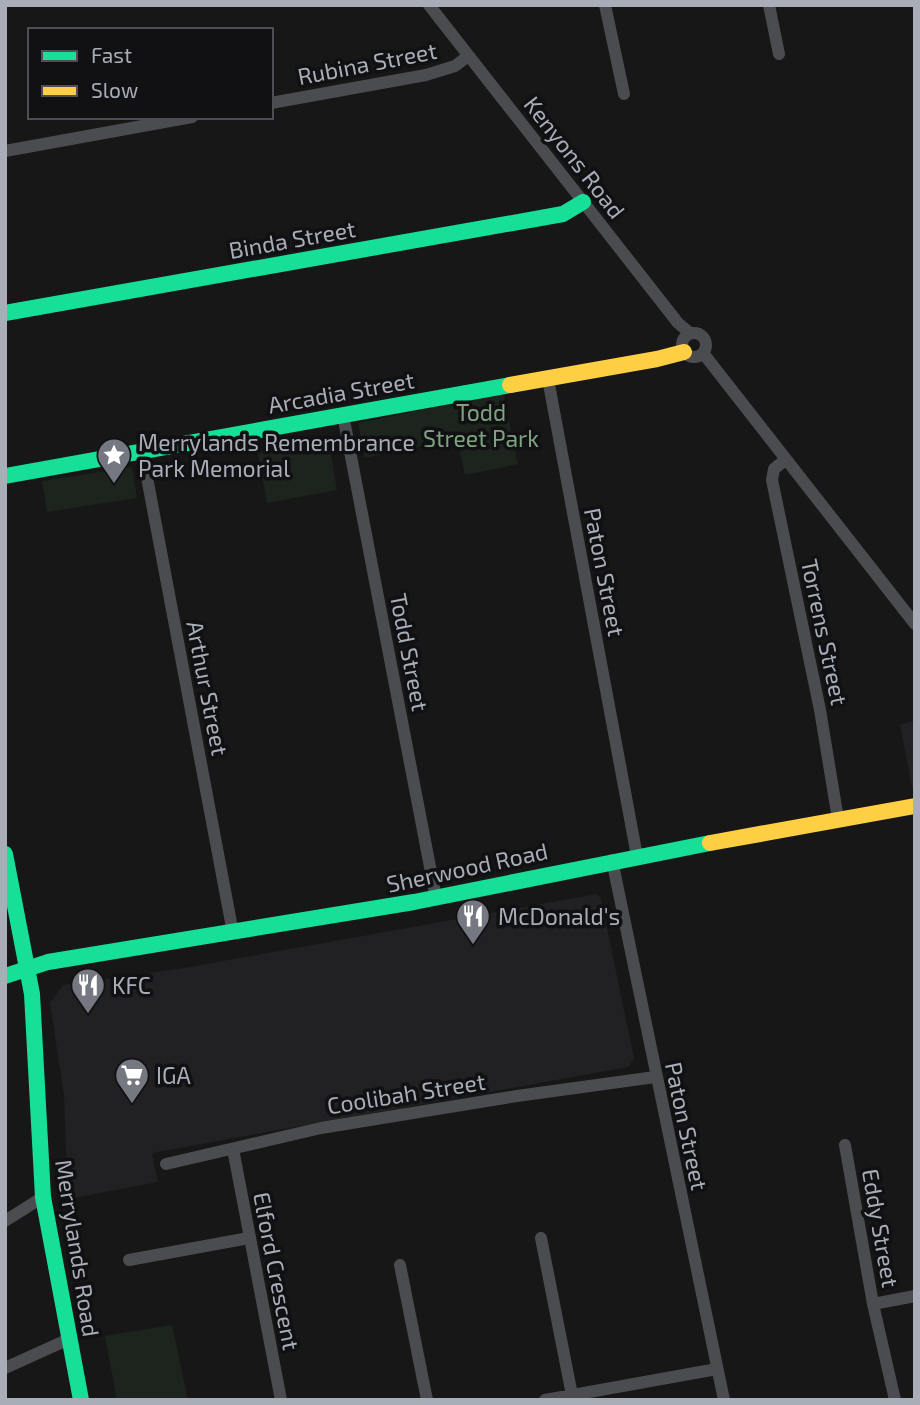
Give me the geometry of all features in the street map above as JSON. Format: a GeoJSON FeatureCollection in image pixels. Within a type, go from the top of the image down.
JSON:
{"type":"FeatureCollection","features":[{"type":"Feature","properties":{"kind":"main road","name":"Binda Street"},"geometry":{"type":"LineString","coordinates":[[5,313],[563,214],[583,202]]}},
{"type":"Feature","properties":{"kind":"main road","name":"Arcadia Street"},"geometry":{"type":"LineString","coordinates":[[5,476],[548,379],[684,352]]}},
{"type":"Feature","properties":{"kind":"main road","name":"Sherwood Road"},"geometry":{"type":"LineString","coordinates":[[5,976],[48,962],[436,898],[612,860],[915,806]]}},
{"type":"Feature","properties":{"kind":"main road","name":"Merrylands Road"},"geometry":{"type":"LineString","coordinates":[[5,854],[32,994],[43,1197],[81,1400]]}},
{"type":"Feature","properties":{"kind":"street","name":"Kenyons Road"},"geometry":{"type":"LineString","coordinates":[[429,5],[678,323],[690,333]]}},
{"type":"Feature","properties":{"kind":"street"},"geometry":{"type":"LineString","coordinates":[[605,5],[624,94]]}},
{"type":"Feature","properties":{"kind":"street"},"geometry":{"type":"LineString","coordinates":[[769,5],[779,54]]}},
{"type":"Feature","properties":{"kind":"street","name":"Rubina Street"},"geometry":{"type":"LineString","coordinates":[[273,103],[426,75],[455,66],[468,56]]}},
{"type":"Feature","properties":{"kind":"street"},"geometry":{"type":"LineString","coordinates":[[5,151],[181,119]]}},
{"type":"Feature","properties":{"kind":"street"},"geometry":{"type":"LineString","coordinates":[[690,333],[698,333],[704,338],[706,346],[703,353],[693,357],[684,352],[682,341],[690,333]]}},
{"type":"Feature","properties":{"kind":"street"},"geometry":{"type":"LineString","coordinates":[[703,353],[915,624]]}},
{"type":"Feature","properties":{"kind":"street","name":"Paton Street"},"geometry":{"type":"LineString","coordinates":[[548,379],[637,856]]}},
{"type":"Feature","properties":{"kind":"street","name":"Todd Street"},"geometry":{"type":"LineString","coordinates":[[343,415],[436,898]]}},
{"type":"Feature","properties":{"kind":"street","name":"Arthur Street"},"geometry":{"type":"LineString","coordinates":[[142,451],[233,933]]}},
{"type":"Feature","properties":{"kind":"street","name":"Torrens Street"},"geometry":{"type":"LineString","coordinates":[[785,460],[774,469],[772,480],[820,710],[838,819]]}},
{"type":"Feature","properties":{"kind":"street","name":"Paton Street"},"geometry":{"type":"LineString","coordinates":[[612,860],[724,1400]]}},
{"type":"Feature","properties":{"kind":"street","name":"Coolibah Street"},"geometry":{"type":"LineString","coordinates":[[166,1164],[321,1128],[517,1096],[656,1077]]}},
{"type":"Feature","properties":{"kind":"street","name":"Eddy Street"},"geometry":{"type":"LineString","coordinates":[[845,1145],[873,1304],[895,1400]]}},
{"type":"Feature","properties":{"kind":"street","name":"Elford Crescent"},"geometry":{"type":"LineString","coordinates":[[233,1149],[281,1400]]}},
{"type":"Feature","properties":{"kind":"street"},"geometry":{"type":"LineString","coordinates":[[10,1219],[43,1197]]}},
{"type":"Feature","properties":{"kind":"street"},"geometry":{"type":"LineString","coordinates":[[129,1260],[249,1238]]}},
{"type":"Feature","properties":{"kind":"street"},"geometry":{"type":"LineString","coordinates":[[541,1238],[572,1395]]}},
{"type":"Feature","properties":{"kind":"street"},"geometry":{"type":"LineString","coordinates":[[400,1265],[427,1400]]}},
{"type":"Feature","properties":{"kind":"street"},"geometry":{"type":"LineString","coordinates":[[873,1304],[915,1296]]}},
{"type":"Feature","properties":{"kind":"street"},"geometry":{"type":"LineString","coordinates":[[5,1368],[69,1339]]}},
{"type":"Feature","properties":{"kind":"street"},"geometry":{"type":"LineString","coordinates":[[545,1400],[717,1369]]}},
{"type":"Feature","properties":{"kind":"shaded area"},"geometry":{"type":"Polygon","coordinates":[[[915,721],[915,787],[912,788],[900,724],[915,721]]]}},
{"type":"Feature","properties":{"kind":"shaded area"},"geometry":{"type":"Polygon","coordinates":[[[597,894],[601,899],[634,1058],[628,1067],[152,1153],[158,1182],[68,1199],[64,1096],[50,1003],[63,985],[184,968],[597,894]]]}},
{"type":"Feature","properties":{"kind":"green space","name":"Todd Street Park"},"geometry":{"type":"Polygon","coordinates":[[[503,393],[518,464],[465,475],[457,439],[365,458],[358,423],[503,393]]]}},
{"type":"Feature","properties":{"kind":"green space"},"geometry":{"type":"Polygon","coordinates":[[[328,439],[337,490],[267,503],[258,453],[328,439]]]}},
{"type":"Feature","properties":{"kind":"green space"},"geometry":{"type":"Polygon","coordinates":[[[132,467],[137,498],[47,512],[42,481],[132,467]]]}},
{"type":"Feature","properties":{"kind":"green space"},"geometry":{"type":"Polygon","coordinates":[[[172,1325],[188,1400],[117,1400],[105,1336],[172,1325]]]}},
{"type":"Feature","properties":{"kind":"traffic: fast"},"geometry":{"type":"LineString","coordinates":[[5,313],[563,214],[583,202]]}},
{"type":"Feature","properties":{"kind":"traffic: fast"},"geometry":{"type":"LineString","coordinates":[[5,476],[510,385]]}},
{"type":"Feature","properties":{"kind":"traffic: fast"},"geometry":{"type":"LineString","coordinates":[[5,976],[48,962],[414,902],[710,843]]}},
{"type":"Feature","properties":{"kind":"traffic: fast"},"geometry":{"type":"LineString","coordinates":[[5,854],[32,994],[43,1197],[81,1400]]}},
{"type":"Feature","properties":{"kind":"traffic: slow"},"geometry":{"type":"LineString","coordinates":[[510,385],[684,352]]}},
{"type":"Feature","properties":{"kind":"traffic: slow"},"geometry":{"type":"LineString","coordinates":[[710,843],[915,806]]}},
{"type":"Feature","properties":{"kind":"place","name":"Merrylands Remembrance Park Memorial"},"geometry":{"type":"Point","coordinates":[114,485]}},
{"type":"Feature","properties":{"kind":"place","name":"McDonald's"},"geometry":{"type":"Point","coordinates":[473,946]}},
{"type":"Feature","properties":{"kind":"place","name":"KFC"},"geometry":{"type":"Point","coordinates":[88,1015]}},
{"type":"Feature","properties":{"kind":"place","name":"IGA"},"geometry":{"type":"Point","coordinates":[132,1105]}}]}
